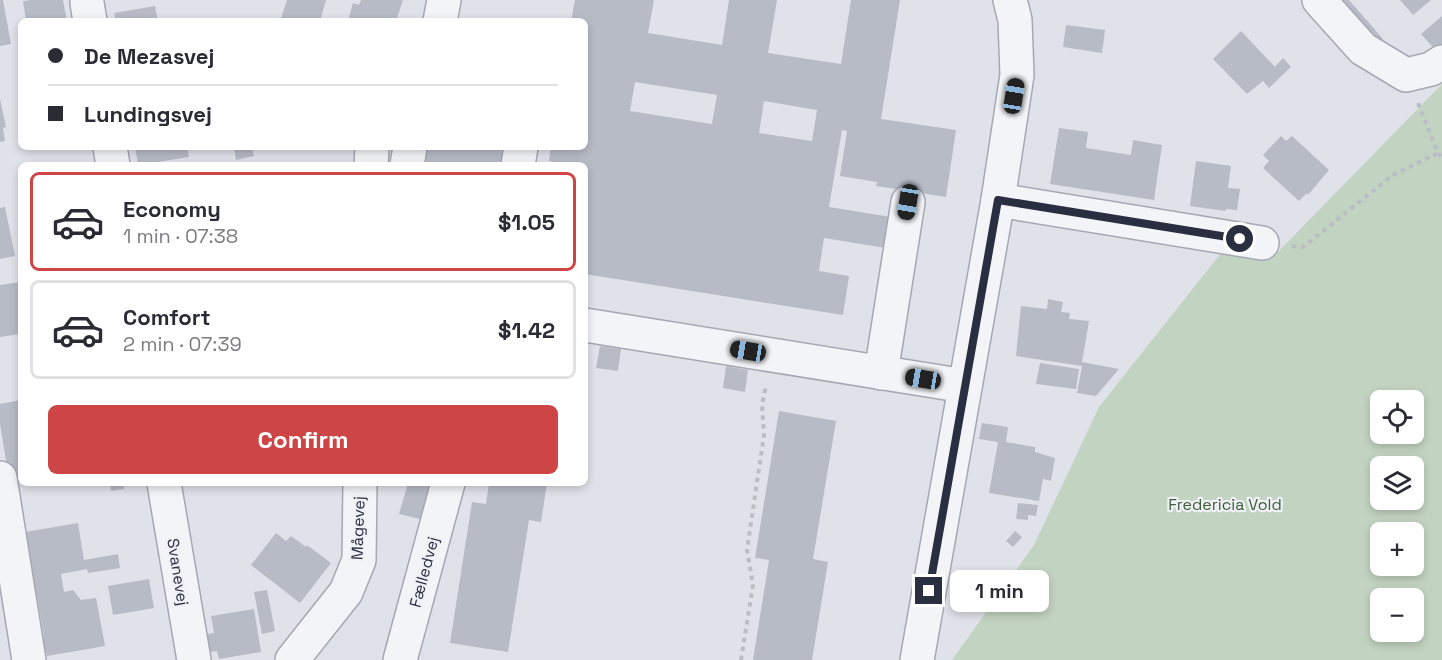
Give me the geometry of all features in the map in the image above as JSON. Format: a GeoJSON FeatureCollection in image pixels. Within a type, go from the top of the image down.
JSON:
{"type":"FeatureCollection","features":[{"type":"Feature","properties":{"kind":"street"},"geometry":{"type":"LineString","coordinates":[[441,18],[444,0]]}},
{"type":"Feature","properties":{"kind":"street"},"geometry":{"type":"LineString","coordinates":[[917,660],[998,200],[1017,75],[1015,20],[1010,0]]}},
{"type":"Feature","properties":{"kind":"street"},"geometry":{"type":"LineString","coordinates":[[1319,0],[1363,49],[1406,75],[1431,69],[1442,62]]}},
{"type":"Feature","properties":{"kind":"street"},"geometry":{"type":"LineString","coordinates":[[998,200],[1262,243]]}},
{"type":"Feature","properties":{"kind":"street"},"geometry":{"type":"LineString","coordinates":[[881,373],[908,202]]}},
{"type":"Feature","properties":{"kind":"street"},"geometry":{"type":"LineString","coordinates":[[588,325],[965,386]]}},
{"type":"Feature","properties":{"kind":"street"},"geometry":{"type":"LineString","coordinates":[[0,478],[29,660]]}},
{"type":"Feature","properties":{"kind":"street","name":"Svanevej"},"geometry":{"type":"LineString","coordinates":[[165,486],[194,660]]}},
{"type":"Feature","properties":{"kind":"street","name":"Mågevej"},"geometry":{"type":"LineString","coordinates":[[292,660],[346,592],[359,560],[360,486]]}},
{"type":"Feature","properties":{"kind":"street","name":"Fælledvej"},"geometry":{"type":"LineString","coordinates":[[400,660],[447,486]]}},
{"type":"Feature","properties":{"kind":"path"},"geometry":{"type":"LineString","coordinates":[[1406,75],[1438,153],[1442,157]]}},
{"type":"Feature","properties":{"kind":"path"},"geometry":{"type":"LineString","coordinates":[[1262,243],[1303,247],[1393,175],[1438,153]]}},
{"type":"Feature","properties":{"kind":"path"},"geometry":{"type":"LineString","coordinates":[[741,660],[753,585],[747,550],[764,435],[762,405],[772,355]]}},
{"type":"Feature","properties":{"kind":"green space","name":"Fredericia Vold"},"geometry":{"type":"Polygon","coordinates":[[[1442,84],[1442,660],[952,660],[1034,545],[1099,407],[1221,253],[1276,254],[1442,84]]]}},
{"type":"Feature","properties":{"kind":"building"},"geometry":{"type":"Polygon","coordinates":[[[0,0],[3,0],[11,44],[0,46],[0,0]]]}},
{"type":"Feature","properties":{"kind":"building"},"geometry":{"type":"Polygon","coordinates":[[[63,0],[66,18],[26,18],[23,1],[63,0]]]}},
{"type":"Feature","properties":{"kind":"building"},"geometry":{"type":"Polygon","coordinates":[[[287,0],[326,0],[321,18],[281,18],[287,0]]]}},
{"type":"Feature","properties":{"kind":"building"},"geometry":{"type":"Polygon","coordinates":[[[361,0],[403,0],[397,18],[349,18],[353,3],[359,5],[361,0]]]}},
{"type":"Feature","properties":{"kind":"building"},"geometry":{"type":"Polygon","coordinates":[[[575,0],[654,0],[648,33],[722,45],[729,0],[777,0],[768,53],[841,64],[851,0],[900,0],[881,119],[956,130],[946,197],[876,186],[877,182],[840,176],[847,131],[842,130],[829,207],[891,217],[886,248],[824,238],[819,271],[849,276],[843,315],[588,274],[588,162],[549,161],[551,150],[588,150],[588,18],[572,18],[575,0]],[[635,82],[630,111],[712,124],[717,95],[635,82]],[[764,101],[759,133],[812,141],[817,110],[764,101]]]}},
{"type":"Feature","properties":{"kind":"building"},"geometry":{"type":"Polygon","coordinates":[[[1335,0],[1349,0],[1383,39],[1371,50],[1335,0]]]}},
{"type":"Feature","properties":{"kind":"building"},"geometry":{"type":"Polygon","coordinates":[[[1400,0],[1431,0],[1413,15],[1400,0]]]}},
{"type":"Feature","properties":{"kind":"building"},"geometry":{"type":"Polygon","coordinates":[[[155,6],[157,18],[115,18],[114,13],[155,6]]]}},
{"type":"Feature","properties":{"kind":"building"},"geometry":{"type":"Polygon","coordinates":[[[1442,16],[1442,48],[1437,52],[1421,34],[1442,16]]]}},
{"type":"Feature","properties":{"kind":"building"},"geometry":{"type":"Polygon","coordinates":[[[1066,25],[1105,30],[1102,53],[1063,47],[1066,25]]]}},
{"type":"Feature","properties":{"kind":"building"},"geometry":{"type":"Polygon","coordinates":[[[1241,31],[1275,67],[1283,58],[1291,67],[1269,88],[1263,81],[1247,94],[1213,59],[1241,31]]]}},
{"type":"Feature","properties":{"kind":"building"},"geometry":{"type":"Polygon","coordinates":[[[0,99],[6,127],[3,128],[5,141],[0,142],[0,99]]]}},
{"type":"Feature","properties":{"kind":"building"},"geometry":{"type":"Polygon","coordinates":[[[1059,128],[1088,132],[1086,148],[1131,155],[1133,140],[1162,145],[1154,200],[1050,184],[1059,128]]]}},
{"type":"Feature","properties":{"kind":"building"},"geometry":{"type":"Polygon","coordinates":[[[1281,136],[1286,141],[1292,136],[1329,170],[1308,195],[1307,193],[1299,201],[1263,168],[1269,161],[1263,155],[1281,136]]]}},
{"type":"Feature","properties":{"kind":"building"},"geometry":{"type":"Polygon","coordinates":[[[136,150],[188,150],[189,157],[157,162],[138,162],[136,150]]]}},
{"type":"Feature","properties":{"kind":"building"},"geometry":{"type":"Polygon","coordinates":[[[234,150],[253,150],[254,156],[236,160],[234,150]]]}},
{"type":"Feature","properties":{"kind":"building"},"geometry":{"type":"Polygon","coordinates":[[[420,150],[508,150],[506,162],[418,162],[420,150]]]}},
{"type":"Feature","properties":{"kind":"building"},"geometry":{"type":"Polygon","coordinates":[[[1196,161],[1231,166],[1228,188],[1240,189],[1237,210],[1226,209],[1225,211],[1190,206],[1196,161]]]}},
{"type":"Feature","properties":{"kind":"building"},"geometry":{"type":"Polygon","coordinates":[[[5,207],[15,256],[0,259],[0,208],[5,207]]]}},
{"type":"Feature","properties":{"kind":"building"},"geometry":{"type":"Polygon","coordinates":[[[18,282],[18,334],[0,337],[0,285],[18,282]]]}},
{"type":"Feature","properties":{"kind":"building"},"geometry":{"type":"Polygon","coordinates":[[[1048,299],[1063,302],[1061,312],[1070,313],[1069,319],[1089,321],[1082,362],[1119,369],[1096,396],[1077,393],[1082,366],[1016,356],[1021,306],[1047,309],[1048,299]]]}},
{"type":"Feature","properties":{"kind":"building"},"geometry":{"type":"Polygon","coordinates":[[[600,346],[621,349],[618,371],[596,368],[600,346]]]}},
{"type":"Feature","properties":{"kind":"building"},"geometry":{"type":"Polygon","coordinates":[[[1040,363],[1079,369],[1076,389],[1036,384],[1040,363]]]}},
{"type":"Feature","properties":{"kind":"building"},"geometry":{"type":"Polygon","coordinates":[[[726,366],[748,370],[745,392],[723,388],[726,366]]]}},
{"type":"Feature","properties":{"kind":"building"},"geometry":{"type":"Polygon","coordinates":[[[18,401],[18,478],[9,479],[0,424],[0,404],[18,401]]]}},
{"type":"Feature","properties":{"kind":"building"},"geometry":{"type":"Polygon","coordinates":[[[779,411],[836,421],[813,559],[828,562],[812,660],[753,660],[769,560],[755,558],[779,411]]]}},
{"type":"Feature","properties":{"kind":"building"},"geometry":{"type":"Polygon","coordinates":[[[982,423],[1008,427],[1006,442],[1035,447],[1035,452],[1055,458],[1051,481],[1043,479],[1039,501],[989,493],[998,442],[979,439],[982,423]]]}},
{"type":"Feature","properties":{"kind":"building"},"geometry":{"type":"Polygon","coordinates":[[[110,486],[124,486],[124,489],[111,491],[110,486]]]}},
{"type":"Feature","properties":{"kind":"building"},"geometry":{"type":"Polygon","coordinates":[[[407,486],[434,486],[424,520],[399,514],[407,486]]]}},
{"type":"Feature","properties":{"kind":"building"},"geometry":{"type":"Polygon","coordinates":[[[489,486],[547,486],[541,522],[529,520],[508,652],[450,643],[472,502],[486,504],[489,486]]]}},
{"type":"Feature","properties":{"kind":"building"},"geometry":{"type":"Polygon","coordinates":[[[1018,503],[1038,505],[1036,516],[1028,515],[1028,520],[1016,519],[1018,503]]]}},
{"type":"Feature","properties":{"kind":"building"},"geometry":{"type":"Polygon","coordinates":[[[78,523],[84,560],[118,554],[120,568],[88,573],[87,569],[61,574],[64,592],[73,590],[81,600],[96,598],[105,646],[47,656],[47,653],[35,655],[33,639],[44,637],[37,596],[27,598],[24,581],[33,579],[25,532],[78,523]]]}},
{"type":"Feature","properties":{"kind":"building"},"geometry":{"type":"Polygon","coordinates":[[[1015,531],[1022,537],[1013,547],[1006,541],[1015,531]]]}},
{"type":"Feature","properties":{"kind":"building"},"geometry":{"type":"Polygon","coordinates":[[[276,533],[286,541],[291,536],[331,563],[300,603],[251,565],[276,533]]]}},
{"type":"Feature","properties":{"kind":"building"},"geometry":{"type":"Polygon","coordinates":[[[149,579],[154,608],[113,615],[108,586],[149,579]]]}},
{"type":"Feature","properties":{"kind":"building"},"geometry":{"type":"Polygon","coordinates":[[[267,590],[275,631],[262,634],[254,592],[267,590]]]}},
{"type":"Feature","properties":{"kind":"building"},"geometry":{"type":"Polygon","coordinates":[[[254,609],[261,652],[219,659],[217,651],[210,652],[207,634],[214,633],[211,616],[254,609]]]}},
{"type":"Feature","properties":{"kind":"route"},"geometry":{"type":"LineString","coordinates":[[929,591],[998,200],[1240,239]]}}]}
